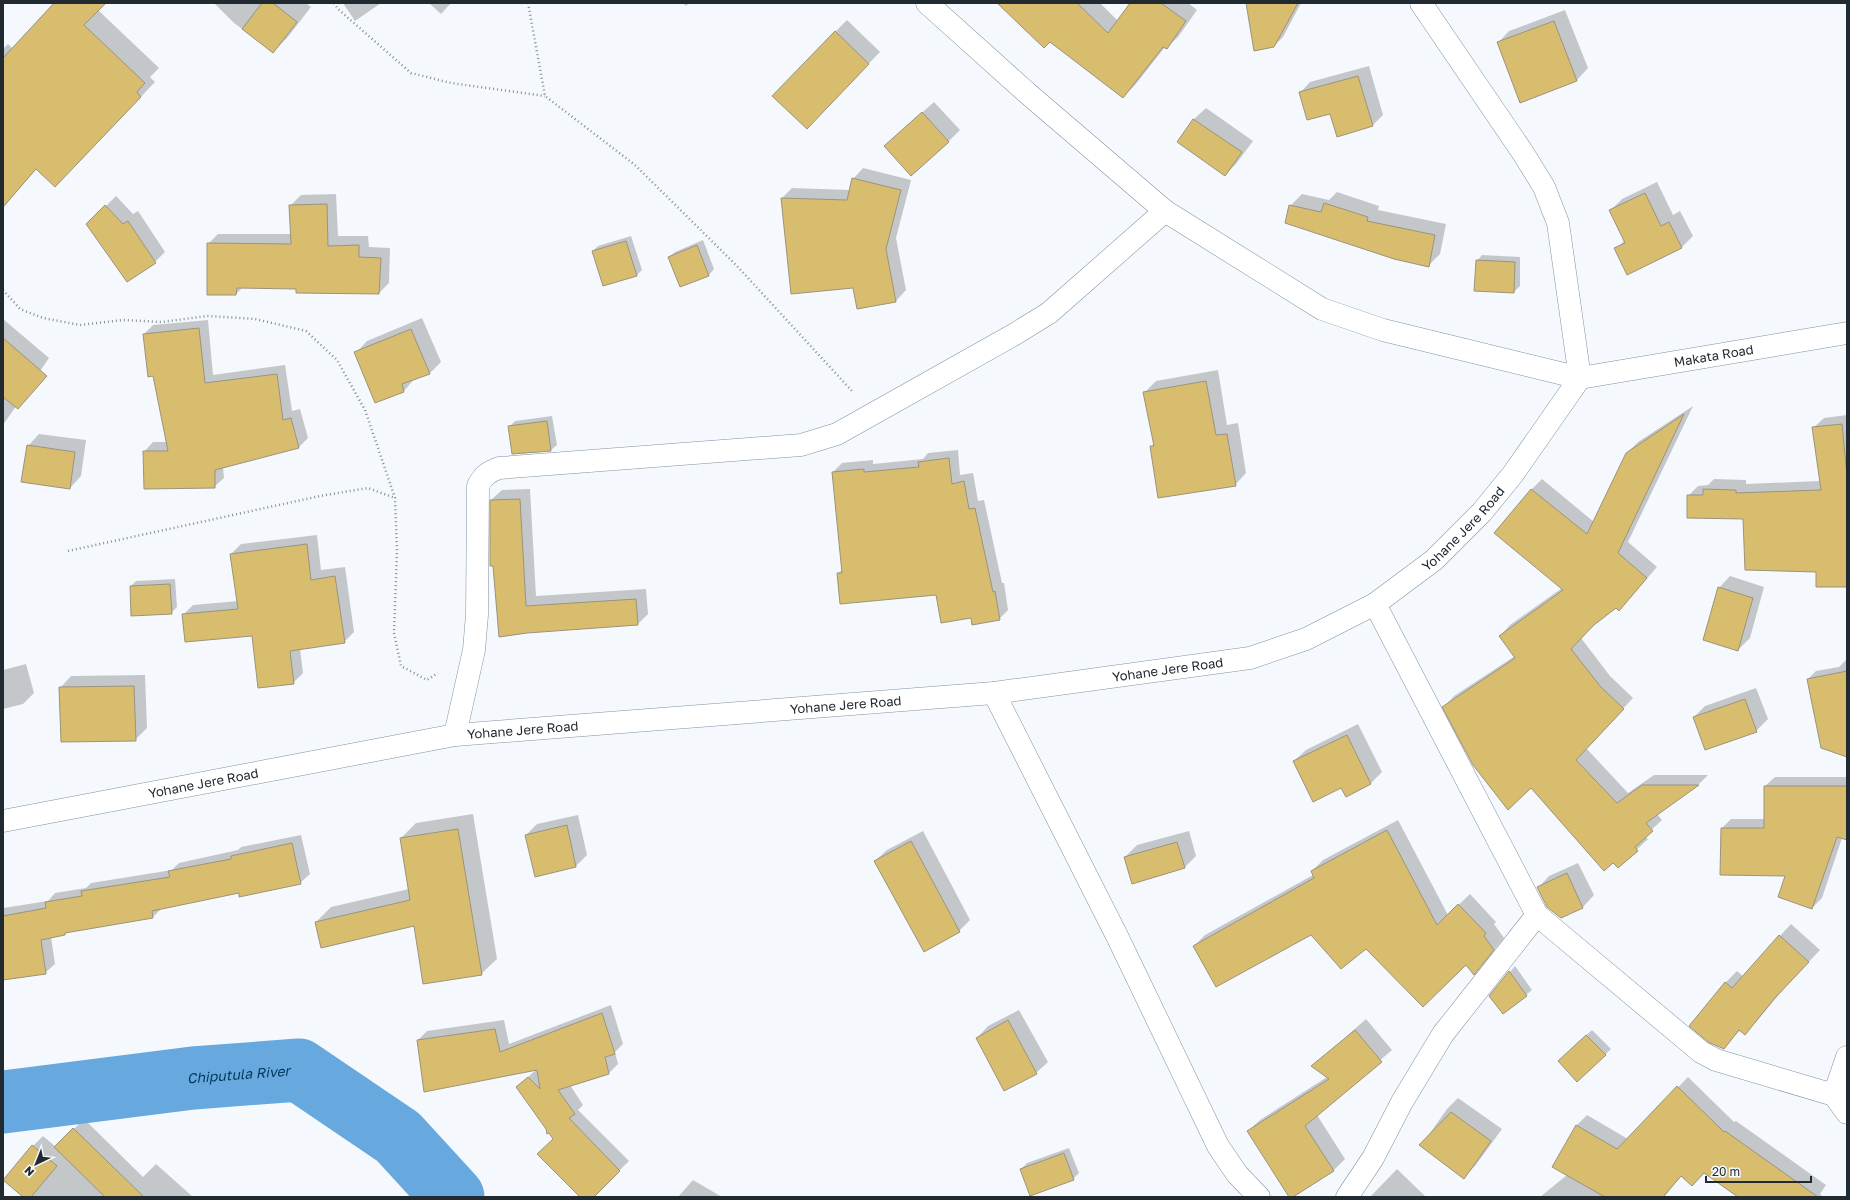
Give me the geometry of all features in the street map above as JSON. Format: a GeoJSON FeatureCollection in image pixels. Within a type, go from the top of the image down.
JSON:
{"type":"FeatureCollection","features":[{"type":"Feature","properties":{"kind":"street"},"geometry":{"type":"LineString","coordinates":[[927,3],[1026,92],[1165,211],[1322,309],[1383,330],[1580,378],[1558,223],[1544,187],[1523,153],[1421,3]]}},
{"type":"Feature","properties":{"kind":"street"},"geometry":{"type":"LineString","coordinates":[[455,735],[474,650],[477,615],[478,486],[482,478],[490,472],[499,468],[801,445],[837,434],[1015,334],[1048,313],[1165,211]]}},
{"type":"Feature","properties":{"kind":"street","name":"Makata Road"},"geometry":{"type":"LineString","coordinates":[[1580,378],[1847,333]]}},
{"type":"Feature","properties":{"kind":"street","name":"Yohane Jere Road"},"geometry":{"type":"LineString","coordinates":[[3,820],[455,735],[994,693],[1250,658],[1306,639],[1375,604],[1434,560],[1482,512],[1513,474],[1580,378]]}},
{"type":"Feature","properties":{"kind":"street"},"geometry":{"type":"LineString","coordinates":[[1375,604],[1537,915],[1701,1052],[1716,1060],[1834,1095],[1847,1113]]}},
{"type":"Feature","properties":{"kind":"street"},"geometry":{"type":"LineString","coordinates":[[994,693],[1118,938],[1218,1146],[1236,1174],[1259,1197]]}},
{"type":"Feature","properties":{"kind":"street"},"geometry":{"type":"LineString","coordinates":[[1347,1197],[1373,1158],[1402,1102],[1443,1034],[1537,915]]}},
{"type":"Feature","properties":{"kind":"street"},"geometry":{"type":"LineString","coordinates":[[1834,1095],[1847,1057]]}},
{"type":"Feature","properties":{"kind":"path"},"geometry":{"type":"LineString","coordinates":[[334,3],[338,9],[411,74],[451,83],[545,96],[640,171],[737,266],[873,413]]}},
{"type":"Feature","properties":{"kind":"path"},"geometry":{"type":"LineString","coordinates":[[528,3],[545,96]]}},
{"type":"Feature","properties":{"kind":"path"},"geometry":{"type":"LineString","coordinates":[[3,290],[20,309],[43,318],[80,325],[123,320],[162,322],[207,316],[255,319],[306,331],[338,360],[365,410],[395,498],[397,551],[394,633],[401,666],[426,680],[474,650]]}},
{"type":"Feature","properties":{"kind":"path"},"geometry":{"type":"LineString","coordinates":[[68,551],[320,496],[368,488],[395,498]]}},
{"type":"Feature","properties":{"kind":"building"},"geometry":{"type":"Polygon","coordinates":[[[54,3],[106,3],[84,25],[145,83],[137,92],[141,97],[55,187],[36,169],[3,207],[3,58],[54,3]]]}},
{"type":"Feature","properties":{"kind":"building"},"geometry":{"type":"Polygon","coordinates":[[[262,3],[273,3],[297,22],[273,53],[242,29],[262,3]]]}},
{"type":"Feature","properties":{"kind":"building"},"geometry":{"type":"Polygon","coordinates":[[[997,3],[1077,3],[1108,33],[1130,3],[1161,3],[1186,21],[1167,49],[1163,47],[1123,98],[1050,42],[1044,48],[997,3]]]}},
{"type":"Feature","properties":{"kind":"building"},"geometry":{"type":"Polygon","coordinates":[[[1246,3],[1298,3],[1274,47],[1254,51],[1246,3]]]}},
{"type":"Feature","properties":{"kind":"building"},"geometry":{"type":"Polygon","coordinates":[[[1554,21],[1577,81],[1520,103],[1497,42],[1554,21]]]}},
{"type":"Feature","properties":{"kind":"building"},"geometry":{"type":"Polygon","coordinates":[[[835,31],[869,64],[807,129],[772,96],[835,31]]]}},
{"type":"Feature","properties":{"kind":"building"},"geometry":{"type":"Polygon","coordinates":[[[1358,76],[1373,126],[1337,137],[1330,114],[1307,120],[1299,92],[1358,76]]]}},
{"type":"Feature","properties":{"kind":"building"},"geometry":{"type":"Polygon","coordinates":[[[922,112],[949,142],[911,176],[884,146],[922,112]]]}},
{"type":"Feature","properties":{"kind":"building"},"geometry":{"type":"Polygon","coordinates":[[[1193,119],[1242,152],[1225,176],[1177,142],[1193,119]]]}},
{"type":"Feature","properties":{"kind":"building"},"geometry":{"type":"Polygon","coordinates":[[[852,178],[901,190],[886,249],[896,302],[857,309],[853,288],[791,294],[781,198],[847,200],[852,178]]]}},
{"type":"Feature","properties":{"kind":"building"},"geometry":{"type":"Polygon","coordinates":[[[1645,193],[1661,226],[1669,222],[1682,248],[1627,275],[1614,248],[1625,243],[1609,210],[1645,193]]]}},
{"type":"Feature","properties":{"kind":"building"},"geometry":{"type":"Polygon","coordinates":[[[1324,203],[1368,217],[1367,221],[1435,235],[1429,267],[1394,259],[1285,223],[1289,205],[1321,212],[1324,203]]]}},
{"type":"Feature","properties":{"kind":"building"},"geometry":{"type":"Polygon","coordinates":[[[327,204],[328,246],[359,245],[359,257],[381,258],[379,294],[296,293],[296,289],[237,288],[236,295],[207,295],[207,243],[291,244],[289,205],[327,204]]]}},
{"type":"Feature","properties":{"kind":"building"},"geometry":{"type":"Polygon","coordinates":[[[105,205],[123,224],[128,221],[156,263],[127,282],[86,224],[105,205]]]}},
{"type":"Feature","properties":{"kind":"building"},"geometry":{"type":"Polygon","coordinates":[[[626,241],[637,276],[603,286],[592,251],[626,241]]]}},
{"type":"Feature","properties":{"kind":"building"},"geometry":{"type":"Polygon","coordinates":[[[697,245],[709,276],[680,287],[668,257],[697,245]]]}},
{"type":"Feature","properties":{"kind":"building"},"geometry":{"type":"Polygon","coordinates":[[[1476,260],[1515,262],[1514,293],[1474,291],[1476,260]]]}},
{"type":"Feature","properties":{"kind":"building"},"geometry":{"type":"Polygon","coordinates":[[[199,328],[205,383],[277,374],[283,420],[291,418],[299,448],[215,470],[215,488],[144,489],[143,451],[168,451],[153,376],[148,377],[143,334],[199,328]]]}},
{"type":"Feature","properties":{"kind":"building"},"geometry":{"type":"Polygon","coordinates":[[[411,329],[430,374],[402,384],[404,392],[375,403],[354,352],[411,329]]]}},
{"type":"Feature","properties":{"kind":"building"},"geometry":{"type":"Polygon","coordinates":[[[3,338],[47,376],[18,409],[3,397],[3,338]]]}},
{"type":"Feature","properties":{"kind":"building"},"geometry":{"type":"Polygon","coordinates":[[[1206,381],[1216,435],[1227,434],[1236,486],[1158,498],[1150,446],[1154,446],[1143,392],[1206,381]]]}},
{"type":"Feature","properties":{"kind":"building"},"geometry":{"type":"Polygon","coordinates":[[[1684,414],[1618,553],[1647,578],[1619,611],[1616,608],[1594,625],[1571,649],[1600,686],[1624,709],[1576,760],[1617,803],[1642,785],[1699,785],[1646,823],[1653,831],[1635,847],[1638,851],[1618,868],[1613,863],[1604,871],[1531,788],[1508,810],[1473,765],[1442,707],[1515,658],[1499,636],[1563,590],[1494,533],[1531,489],[1587,534],[1626,453],[1684,414]]]}},
{"type":"Feature","properties":{"kind":"building"},"geometry":{"type":"Polygon","coordinates":[[[547,421],[551,451],[512,454],[508,426],[547,421]]]}},
{"type":"Feature","properties":{"kind":"building"},"geometry":{"type":"Polygon","coordinates":[[[1842,424],[1847,476],[1847,587],[1816,587],[1816,572],[1745,570],[1743,519],[1687,518],[1687,495],[1703,495],[1703,489],[1736,490],[1736,493],[1821,490],[1812,427],[1842,424]]]}},
{"type":"Feature","properties":{"kind":"building"},"geometry":{"type":"Polygon","coordinates":[[[27,445],[75,452],[70,489],[21,482],[27,445]]]}},
{"type":"Feature","properties":{"kind":"building"},"geometry":{"type":"Polygon","coordinates":[[[949,458],[952,484],[964,481],[969,509],[975,508],[993,592],[995,591],[1000,620],[972,625],[971,618],[941,623],[936,595],[840,604],[837,573],[842,573],[832,472],[864,469],[864,472],[919,467],[918,462],[949,458]]]}},
{"type":"Feature","properties":{"kind":"building"},"geometry":{"type":"Polygon","coordinates":[[[520,499],[526,606],[636,599],[638,625],[527,633],[499,637],[493,566],[490,566],[490,500],[520,499]]]}},
{"type":"Feature","properties":{"kind":"building"},"geometry":{"type":"Polygon","coordinates":[[[307,544],[311,580],[335,576],[345,643],[290,651],[294,684],[258,688],[252,636],[185,642],[182,614],[238,609],[230,554],[307,544]]]}},
{"type":"Feature","properties":{"kind":"building"},"geometry":{"type":"Polygon","coordinates":[[[170,584],[172,614],[131,616],[130,586],[170,584]]]}},
{"type":"Feature","properties":{"kind":"building"},"geometry":{"type":"Polygon","coordinates":[[[1718,587],[1753,598],[1738,651],[1703,640],[1718,587]]]}},
{"type":"Feature","properties":{"kind":"building"},"geometry":{"type":"Polygon","coordinates":[[[1847,671],[1847,757],[1821,748],[1807,679],[1847,671]]]}},
{"type":"Feature","properties":{"kind":"building"},"geometry":{"type":"Polygon","coordinates":[[[134,686],[136,741],[61,742],[59,687],[134,686]]]}},
{"type":"Feature","properties":{"kind":"building"},"geometry":{"type":"Polygon","coordinates":[[[1745,699],[1757,732],[1705,750],[1693,717],[1745,699]]]}},
{"type":"Feature","properties":{"kind":"building"},"geometry":{"type":"Polygon","coordinates":[[[1347,735],[1371,784],[1346,797],[1341,788],[1313,802],[1293,761],[1347,735]]]}},
{"type":"Feature","properties":{"kind":"building"},"geometry":{"type":"Polygon","coordinates":[[[1764,786],[1847,786],[1847,840],[1837,837],[1812,909],[1778,897],[1785,876],[1720,875],[1721,828],[1764,828],[1764,786]]]}},
{"type":"Feature","properties":{"kind":"building"},"geometry":{"type":"Polygon","coordinates":[[[567,825],[576,867],[535,877],[525,835],[567,825]]]}},
{"type":"Feature","properties":{"kind":"building"},"geometry":{"type":"Polygon","coordinates":[[[458,829],[482,975],[423,984],[414,926],[321,948],[315,922],[410,900],[400,838],[458,829]]]}},
{"type":"Feature","properties":{"kind":"building"},"geometry":{"type":"Polygon","coordinates":[[[1387,830],[1437,925],[1458,904],[1486,933],[1484,936],[1494,950],[1474,975],[1466,965],[1423,1007],[1366,949],[1341,969],[1311,935],[1216,987],[1193,946],[1314,878],[1311,871],[1387,830]]]}},
{"type":"Feature","properties":{"kind":"building"},"geometry":{"type":"Polygon","coordinates":[[[911,841],[960,932],[924,952],[874,861],[911,841]]]}},
{"type":"Feature","properties":{"kind":"building"},"geometry":{"type":"Polygon","coordinates":[[[1177,842],[1185,868],[1132,884],[1124,857],[1177,842]]]}},
{"type":"Feature","properties":{"kind":"building"},"geometry":{"type":"Polygon","coordinates":[[[292,843],[301,884],[239,897],[239,893],[152,911],[153,918],[65,933],[65,935],[41,940],[46,974],[3,980],[3,916],[46,908],[45,902],[82,896],[81,891],[170,877],[168,871],[231,859],[231,856],[292,843]]]}},
{"type":"Feature","properties":{"kind":"building"},"geometry":{"type":"Polygon","coordinates":[[[1567,873],[1583,908],[1561,918],[1547,907],[1537,887],[1567,873]]]}},
{"type":"Feature","properties":{"kind":"building"},"geometry":{"type":"Polygon","coordinates":[[[1779,935],[1809,962],[1774,999],[1745,1035],[1739,1030],[1724,1049],[1708,1042],[1689,1026],[1725,982],[1732,988],[1779,935]]]}},
{"type":"Feature","properties":{"kind":"building"},"geometry":{"type":"Polygon","coordinates":[[[1509,971],[1527,996],[1503,1014],[1489,996],[1509,971]]]}},
{"type":"Feature","properties":{"kind":"building"},"geometry":{"type":"Polygon","coordinates":[[[602,1013],[615,1054],[605,1057],[609,1074],[558,1090],[575,1114],[569,1118],[620,1171],[594,1197],[580,1197],[537,1154],[553,1139],[549,1133],[547,1134],[546,1129],[516,1087],[528,1077],[540,1089],[537,1070],[424,1092],[417,1040],[495,1029],[500,1052],[602,1013]]]}},
{"type":"Feature","properties":{"kind":"building"},"geometry":{"type":"Polygon","coordinates":[[[1008,1020],[1037,1074],[1004,1091],[976,1038],[1008,1020]]]}},
{"type":"Feature","properties":{"kind":"building"},"geometry":{"type":"Polygon","coordinates":[[[1355,1030],[1382,1062],[1305,1126],[1334,1171],[1293,1197],[1289,1197],[1247,1131],[1329,1079],[1311,1066],[1355,1030]]]}},
{"type":"Feature","properties":{"kind":"building"},"geometry":{"type":"Polygon","coordinates":[[[1586,1035],[1606,1055],[1577,1082],[1558,1061],[1586,1035]]]}},
{"type":"Feature","properties":{"kind":"building"},"geometry":{"type":"Polygon","coordinates":[[[1677,1086],[1724,1132],[1725,1131],[1818,1197],[1738,1197],[1704,1173],[1692,1186],[1681,1176],[1663,1197],[1605,1197],[1552,1167],[1576,1125],[1617,1149],[1677,1086]]]}},
{"type":"Feature","properties":{"kind":"building"},"geometry":{"type":"Polygon","coordinates":[[[1451,1112],[1491,1141],[1464,1179],[1419,1145],[1451,1112]]]}},
{"type":"Feature","properties":{"kind":"building"},"geometry":{"type":"Polygon","coordinates":[[[73,1128],[144,1197],[105,1197],[54,1147],[73,1128]]]}},
{"type":"Feature","properties":{"kind":"building"},"geometry":{"type":"Polygon","coordinates":[[[32,1145],[57,1166],[31,1197],[23,1197],[3,1180],[32,1145]]]}},
{"type":"Feature","properties":{"kind":"building"},"geometry":{"type":"Polygon","coordinates":[[[1064,1153],[1074,1180],[1030,1196],[1020,1169],[1064,1153]]]}},
{"type":"Feature","properties":{"kind":"waterway","name":"Chiputula River"},"geometry":{"type":"LineString","coordinates":[[3,1102],[193,1078],[299,1070],[398,1137],[453,1197]]}}]}
